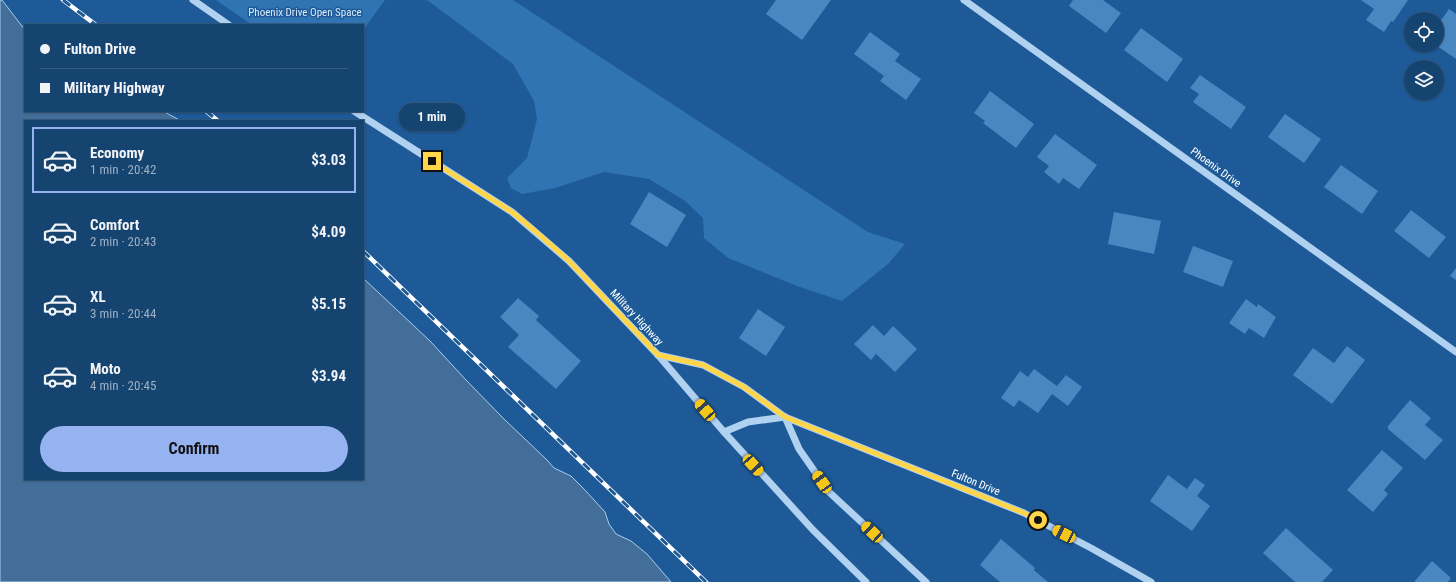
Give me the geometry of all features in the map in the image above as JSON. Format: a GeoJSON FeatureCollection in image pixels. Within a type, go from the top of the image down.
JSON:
{"type":"FeatureCollection","features":[{"type":"Feature","properties":{"kind":"street"},"geometry":{"type":"LineString","coordinates":[[193,0],[228,24]]}},
{"type":"Feature","properties":{"kind":"street","name":"Phoenix Drive"},"geometry":{"type":"LineString","coordinates":[[964,0],[1456,352]]}},
{"type":"Feature","properties":{"kind":"street","name":"Military Highway"},"geometry":{"type":"LineString","coordinates":[[356,112],[512,212],[569,261],[658,355],[724,432],[813,530],[866,582]]}},
{"type":"Feature","properties":{"kind":"street","name":"Fulton Drive"},"geometry":{"type":"LineString","coordinates":[[658,355],[703,365],[744,387],[785,417],[1024,513],[1091,548],[1151,582]]}},
{"type":"Feature","properties":{"kind":"street"},"geometry":{"type":"LineString","coordinates":[[785,417],[799,449],[829,492],[926,582]]}},
{"type":"Feature","properties":{"kind":"street","name":"Fulton Drive"},"geometry":{"type":"LineString","coordinates":[[724,432],[748,422],[785,417]]}},
{"type":"Feature","properties":{"kind":"green space","name":"Phoenix Drive Open Space"},"geometry":{"type":"Polygon","coordinates":[[[216,0],[385,0],[364,29],[364,24],[251,24],[216,0]]]}},
{"type":"Feature","properties":{"kind":"green space"},"geometry":{"type":"Polygon","coordinates":[[[427,0],[513,0],[868,232],[905,244],[888,264],[842,301],[797,286],[728,258],[704,238],[703,218],[685,201],[649,179],[604,172],[555,188],[522,194],[511,188],[507,178],[527,158],[537,119],[534,101],[513,64],[427,0]]]}},
{"type":"Feature","properties":{"kind":"shaded area"},"geometry":{"type":"Polygon","coordinates":[[[0,0],[2,0],[24,29],[24,112],[165,112],[179,120],[24,120],[24,480],[364,480],[364,279],[430,341],[504,419],[554,468],[571,476],[605,512],[609,524],[616,534],[631,541],[647,554],[671,582],[0,582],[0,0]]]}},
{"type":"Feature","properties":{"kind":"building"},"geometry":{"type":"Polygon","coordinates":[[[776,0],[831,0],[802,40],[766,14],[776,0]]]}},
{"type":"Feature","properties":{"kind":"building"},"geometry":{"type":"Polygon","coordinates":[[[1073,0],[1103,0],[1121,13],[1106,33],[1069,6],[1073,0]]]}},
{"type":"Feature","properties":{"kind":"building"},"geometry":{"type":"Polygon","coordinates":[[[1361,0],[1408,0],[1384,32],[1366,20],[1374,9],[1361,0]]]}},
{"type":"Feature","properties":{"kind":"building"},"geometry":{"type":"Polygon","coordinates":[[[1449,9],[1456,14],[1456,59],[1444,51],[1444,16],[1449,9]]]}},
{"type":"Feature","properties":{"kind":"building"},"geometry":{"type":"Polygon","coordinates":[[[1141,28],[1183,59],[1167,82],[1124,50],[1141,28]]]}},
{"type":"Feature","properties":{"kind":"building"},"geometry":{"type":"Polygon","coordinates":[[[870,32],[900,54],[895,61],[921,79],[906,100],[880,81],[884,76],[854,54],[870,32]]]}},
{"type":"Feature","properties":{"kind":"building"},"geometry":{"type":"Polygon","coordinates":[[[1200,75],[1246,107],[1231,129],[1193,102],[1199,94],[1190,88],[1200,75]]]}},
{"type":"Feature","properties":{"kind":"building"},"geometry":{"type":"Polygon","coordinates":[[[990,91],[1034,124],[1016,148],[983,123],[985,121],[974,113],[990,91]]]}},
{"type":"Feature","properties":{"kind":"building"},"geometry":{"type":"Polygon","coordinates":[[[1285,114],[1321,139],[1304,163],[1268,137],[1285,114]]]}},
{"type":"Feature","properties":{"kind":"building"},"geometry":{"type":"Polygon","coordinates":[[[1055,134],[1097,165],[1079,189],[1063,178],[1059,184],[1044,172],[1049,166],[1037,157],[1055,134]]]}},
{"type":"Feature","properties":{"kind":"building"},"geometry":{"type":"Polygon","coordinates":[[[1341,165],[1378,191],[1362,214],[1324,187],[1341,165]]]}},
{"type":"Feature","properties":{"kind":"building"},"geometry":{"type":"Polygon","coordinates":[[[649,192],[686,215],[667,247],[630,224],[649,192]]]}},
{"type":"Feature","properties":{"kind":"building"},"geometry":{"type":"Polygon","coordinates":[[[1411,210],[1446,237],[1429,258],[1394,231],[1411,210]]]}},
{"type":"Feature","properties":{"kind":"building"},"geometry":{"type":"Polygon","coordinates":[[[1114,212],[1161,221],[1154,254],[1108,244],[1114,212]]]}},
{"type":"Feature","properties":{"kind":"building"},"geometry":{"type":"Polygon","coordinates":[[[1193,246],[1233,261],[1223,287],[1183,272],[1193,246]]]}},
{"type":"Feature","properties":{"kind":"building"},"geometry":{"type":"Polygon","coordinates":[[[1456,268],[1456,280],[1450,276],[1456,268]]]}},
{"type":"Feature","properties":{"kind":"building"},"geometry":{"type":"Polygon","coordinates":[[[518,298],[539,316],[536,320],[581,361],[556,389],[508,347],[519,335],[500,317],[518,298]]]}},
{"type":"Feature","properties":{"kind":"building"},"geometry":{"type":"Polygon","coordinates":[[[1246,299],[1257,307],[1258,304],[1276,317],[1264,338],[1249,328],[1245,334],[1229,323],[1246,299]]]}},
{"type":"Feature","properties":{"kind":"building"},"geometry":{"type":"Polygon","coordinates":[[[758,309],[785,327],[766,356],[739,338],[758,309]]]}},
{"type":"Feature","properties":{"kind":"building"},"geometry":{"type":"Polygon","coordinates":[[[873,325],[884,336],[893,326],[917,349],[895,372],[876,354],[871,360],[854,344],[873,325]]]}},
{"type":"Feature","properties":{"kind":"building"},"geometry":{"type":"Polygon","coordinates":[[[1347,346],[1365,360],[1332,404],[1293,375],[1313,348],[1334,363],[1347,346]]]}},
{"type":"Feature","properties":{"kind":"building"},"geometry":{"type":"Polygon","coordinates":[[[1034,369],[1057,386],[1066,375],[1082,387],[1068,406],[1052,394],[1038,413],[1019,400],[1014,407],[1001,398],[1020,371],[1028,377],[1034,369]]]}},
{"type":"Feature","properties":{"kind":"building"},"geometry":{"type":"Polygon","coordinates":[[[1410,400],[1431,418],[1425,425],[1443,440],[1425,460],[1388,429],[1388,426],[1410,400]]]}},
{"type":"Feature","properties":{"kind":"building"},"geometry":{"type":"Polygon","coordinates":[[[1382,450],[1403,468],[1384,490],[1388,494],[1373,512],[1347,490],[1382,450]]]}},
{"type":"Feature","properties":{"kind":"building"},"geometry":{"type":"Polygon","coordinates":[[[1168,475],[1187,489],[1195,478],[1205,485],[1197,496],[1210,506],[1192,531],[1150,501],[1168,475]]]}},
{"type":"Feature","properties":{"kind":"building"},"geometry":{"type":"Polygon","coordinates":[[[1286,528],[1333,570],[1322,582],[1295,582],[1263,553],[1286,528]]]}},
{"type":"Feature","properties":{"kind":"building"},"geometry":{"type":"Polygon","coordinates":[[[1001,539],[1035,568],[1034,570],[1048,582],[1000,582],[980,565],[1001,539]]]}},
{"type":"Feature","properties":{"kind":"building"},"geometry":{"type":"Polygon","coordinates":[[[1432,561],[1451,578],[1448,582],[1414,582],[1432,561]]]}},
{"type":"Feature","properties":{"kind":"railway"},"geometry":{"type":"LineString","coordinates":[[63,0],[95,24]]}},
{"type":"Feature","properties":{"kind":"railway"},"geometry":{"type":"LineString","coordinates":[[207,112],[217,120]]}},
{"type":"Feature","properties":{"kind":"railway"},"geometry":{"type":"LineString","coordinates":[[364,252],[706,582]]}},
{"type":"Feature","properties":{"kind":"route"},"geometry":{"type":"LineString","coordinates":[[432,161],[512,212],[535,231],[569,261],[658,355],[703,365],[744,387],[785,417],[1024,513],[1038,520]]}}]}
